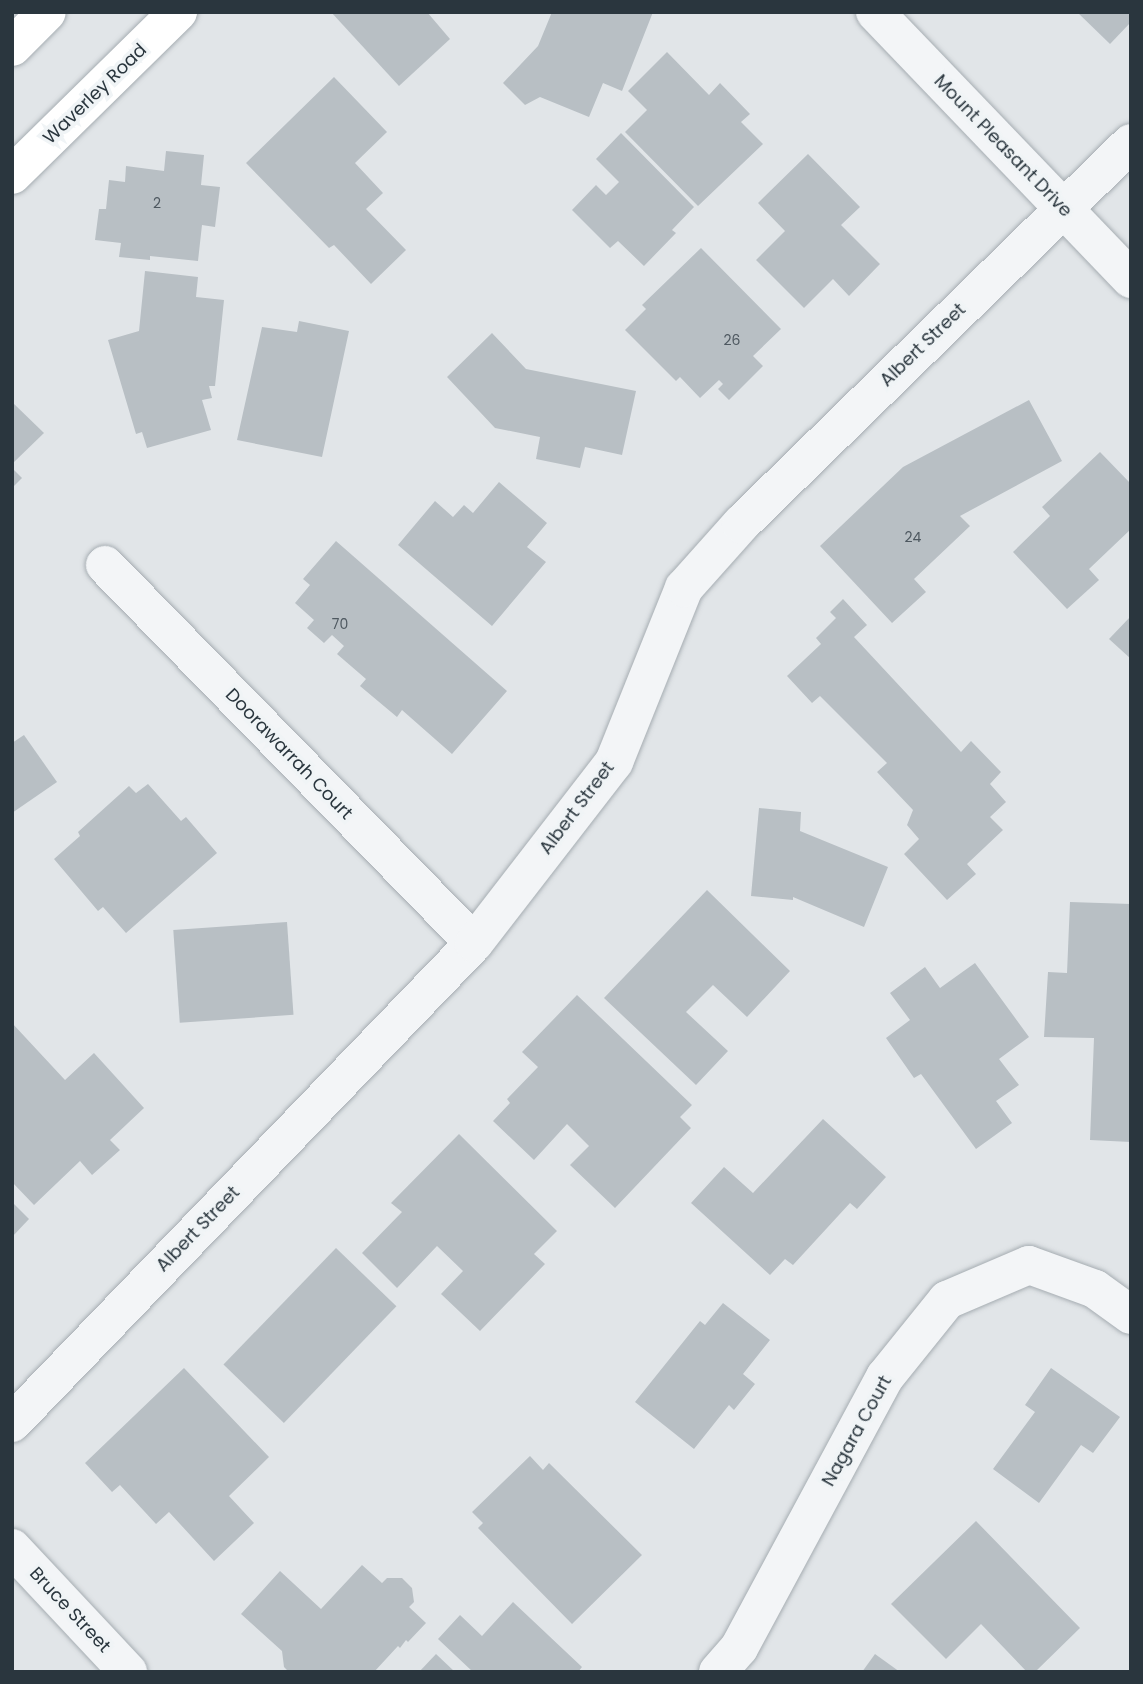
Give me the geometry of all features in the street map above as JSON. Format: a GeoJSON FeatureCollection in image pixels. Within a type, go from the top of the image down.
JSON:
{"type":"FeatureCollection","features":[{"type":"Feature","properties":{"kind":"main road"},"geometry":{"type":"LineString","coordinates":[[12,47],[47,12]]}},
{"type":"Feature","properties":{"kind":"main road","name":"Waverley Road"},"geometry":{"type":"LineString","coordinates":[[12,175],[178,12]]}},
{"type":"Feature","properties":{"kind":"street","name":"Mount Pleasant Drive"},"geometry":{"type":"LineString","coordinates":[[875,12],[1131,279]]}},
{"type":"Feature","properties":{"kind":"street","name":"Albert Street"},"geometry":{"type":"LineString","coordinates":[[12,1423],[474,943],[614,762],[684,588],[741,524],[1131,143]]}},
{"type":"Feature","properties":{"kind":"street","name":"Doorawarrah Court"},"geometry":{"type":"LineString","coordinates":[[104,565],[474,943]]}},
{"type":"Feature","properties":{"kind":"street","name":"Nagara Court"},"geometry":{"type":"LineString","coordinates":[[718,1672],[739,1647],[885,1377],[947,1300],[1029,1265],[1095,1289],[1131,1315]]}},
{"type":"Feature","properties":{"kind":"street","name":"Bruce Street"},"geometry":{"type":"LineString","coordinates":[[12,1548],[128,1672]]}},
{"type":"Feature","properties":{"kind":"building"},"geometry":{"type":"Polygon","coordinates":[[[331,12],[427,12],[450,39],[399,86],[331,12]]]}},
{"type":"Feature","properties":{"kind":"building"},"geometry":{"type":"Polygon","coordinates":[[[552,12],[653,12],[622,91],[603,83],[589,117],[540,97],[525,105],[503,83],[538,46],[552,12]]]}},
{"type":"Feature","properties":{"kind":"building"},"geometry":{"type":"Polygon","coordinates":[[[1077,12],[1131,12],[1131,22],[1110,44],[1077,12]]]}},
{"type":"Feature","properties":{"kind":"building"},"geometry":{"type":"Polygon","coordinates":[[[667,52],[709,95],[720,83],[750,114],[741,122],[763,144],[698,206],[625,132],[647,110],[628,91],[667,52]]]}},
{"type":"Feature","properties":{"kind":"building"},"geometry":{"type":"Polygon","coordinates":[[[334,77],[387,132],[355,163],[383,193],[366,209],[406,250],[371,284],[334,245],[329,248],[246,163],[334,77]]]}},
{"type":"Feature","properties":{"kind":"building"},"geometry":{"type":"Polygon","coordinates":[[[621,133],[694,207],[672,230],[676,233],[644,266],[618,241],[610,248],[572,210],[596,185],[606,195],[619,182],[596,159],[621,133]]]}},
{"type":"Feature","properties":{"kind":"building"},"geometry":{"type":"Polygon","coordinates":[[[166,151],[204,155],[201,185],[220,187],[215,227],[202,225],[198,261],[150,256],[150,260],[119,257],[121,243],[95,240],[99,209],[106,209],[109,180],[125,182],[126,166],[164,171],[166,151]]]}},
{"type":"Feature","properties":{"kind":"building"},"geometry":{"type":"Polygon","coordinates":[[[808,154],[860,207],[841,225],[880,264],[849,296],[833,279],[804,308],[756,260],[785,231],[758,203],[808,154]]]}},
{"type":"Feature","properties":{"kind":"building"},"geometry":{"type":"Polygon","coordinates":[[[701,248],[781,329],[753,356],[763,366],[729,400],[718,389],[723,384],[719,380],[700,398],[680,377],[676,381],[625,330],[646,309],[642,305],[701,248]]]}},
{"type":"Feature","properties":{"kind":"building"},"geometry":{"type":"Polygon","coordinates":[[[145,271],[198,277],[196,297],[224,300],[215,386],[209,386],[212,398],[202,400],[211,430],[147,448],[142,432],[136,434],[108,340],[139,331],[145,271]]]}},
{"type":"Feature","properties":{"kind":"building"},"geometry":{"type":"Polygon","coordinates":[[[299,321],[349,331],[322,457],[237,440],[262,327],[297,332],[299,321]]]}},
{"type":"Feature","properties":{"kind":"building"},"geometry":{"type":"Polygon","coordinates":[[[492,333],[526,369],[636,391],[622,455],[585,447],[580,468],[536,459],[540,437],[495,428],[447,377],[492,333]]]}},
{"type":"Feature","properties":{"kind":"building"},"geometry":{"type":"Polygon","coordinates":[[[1029,400],[1062,461],[960,516],[970,526],[914,579],[926,592],[892,623],[820,546],[903,467],[1029,400]]]}},
{"type":"Feature","properties":{"kind":"building"},"geometry":{"type":"Polygon","coordinates":[[[12,402],[44,433],[12,464],[12,402]]]}},
{"type":"Feature","properties":{"kind":"building"},"geometry":{"type":"Polygon","coordinates":[[[1100,452],[1131,484],[1131,529],[1089,569],[1099,580],[1067,609],[1013,552],[1050,516],[1042,507],[1100,452]]]}},
{"type":"Feature","properties":{"kind":"building"},"geometry":{"type":"Polygon","coordinates":[[[12,468],[22,478],[12,488],[12,468]]]}},
{"type":"Feature","properties":{"kind":"building"},"geometry":{"type":"Polygon","coordinates":[[[499,482],[547,523],[527,547],[546,562],[492,626],[398,545],[435,501],[453,517],[464,505],[473,513],[499,482]]]}},
{"type":"Feature","properties":{"kind":"building"},"geometry":{"type":"Polygon","coordinates":[[[336,541],[507,691],[452,754],[402,710],[397,717],[360,686],[366,679],[337,654],[344,646],[332,635],[324,643],[307,628],[314,620],[295,603],[310,585],[303,579],[336,541]]]}},
{"type":"Feature","properties":{"kind":"building"},"geometry":{"type":"Polygon","coordinates":[[[843,599],[867,625],[854,637],[961,752],[971,741],[1001,772],[990,784],[1006,802],[990,817],[1003,830],[967,864],[976,874],[947,900],[904,854],[919,839],[907,825],[913,810],[877,772],[887,763],[820,696],[812,703],[787,676],[821,644],[816,638],[836,618],[830,612],[843,599]]]}},
{"type":"Feature","properties":{"kind":"building"},"geometry":{"type":"Polygon","coordinates":[[[1131,616],[1131,659],[1109,639],[1131,616]]]}},
{"type":"Feature","properties":{"kind":"building"},"geometry":{"type":"Polygon","coordinates":[[[24,735],[57,782],[12,813],[12,743],[24,735]]]}},
{"type":"Feature","properties":{"kind":"building"},"geometry":{"type":"Polygon","coordinates":[[[148,784],[181,821],[186,817],[217,853],[126,933],[103,907],[98,911],[54,859],[80,836],[78,832],[129,786],[136,793],[148,784]]]}},
{"type":"Feature","properties":{"kind":"building"},"geometry":{"type":"Polygon","coordinates":[[[759,808],[801,812],[800,831],[888,867],[864,927],[793,897],[793,900],[751,896],[759,808]]]}},
{"type":"Feature","properties":{"kind":"building"},"geometry":{"type":"Polygon","coordinates":[[[707,890],[790,971],[747,1017],[713,985],[686,1012],[728,1051],[696,1085],[604,998],[707,890]]]}},
{"type":"Feature","properties":{"kind":"building"},"geometry":{"type":"Polygon","coordinates":[[[1070,902],[1131,904],[1131,1142],[1090,1140],[1094,1038],[1044,1037],[1048,972],[1067,973],[1070,902]]]}},
{"type":"Feature","properties":{"kind":"building"},"geometry":{"type":"Polygon","coordinates":[[[287,922],[293,1015],[180,1023],[173,930],[287,922]]]}},
{"type":"Feature","properties":{"kind":"building"},"geometry":{"type":"Polygon","coordinates":[[[975,963],[1029,1037],[999,1059],[1019,1085],[996,1101],[1012,1123],[976,1149],[921,1074],[914,1078],[886,1038],[910,1020],[890,993],[925,967],[940,988],[975,963]]]}},
{"type":"Feature","properties":{"kind":"building"},"geometry":{"type":"Polygon","coordinates":[[[577,995],[692,1105],[680,1117],[691,1128],[615,1208],[570,1165],[589,1146],[567,1124],[534,1160],[493,1121],[510,1103],[507,1099],[538,1067],[522,1052],[577,995]]]}},
{"type":"Feature","properties":{"kind":"building"},"geometry":{"type":"Polygon","coordinates":[[[12,1023],[65,1080],[94,1053],[144,1108],[110,1140],[120,1150],[92,1175],[80,1161],[34,1205],[12,1182],[12,1023]]]}},
{"type":"Feature","properties":{"kind":"building"},"geometry":{"type":"Polygon","coordinates":[[[823,1119],[886,1177],[857,1209],[850,1203],[793,1265],[785,1259],[770,1275],[691,1203],[724,1167],[753,1193],[823,1119]]]}},
{"type":"Feature","properties":{"kind":"building"},"geometry":{"type":"Polygon","coordinates":[[[459,1134],[557,1231],[534,1254],[545,1264],[480,1331],[441,1294],[463,1271],[437,1246],[397,1288],[362,1253],[402,1212],[391,1203],[459,1134]]]}},
{"type":"Feature","properties":{"kind":"building"},"geometry":{"type":"Polygon","coordinates":[[[12,1202],[29,1219],[12,1237],[12,1202]]]}},
{"type":"Feature","properties":{"kind":"building"},"geometry":{"type":"Polygon","coordinates":[[[336,1248],[396,1306],[284,1423],[223,1365],[336,1248]]]}},
{"type":"Feature","properties":{"kind":"building"},"geometry":{"type":"Polygon","coordinates":[[[723,1303],[770,1340],[743,1374],[755,1384],[734,1410],[729,1405],[694,1449],[635,1402],[700,1321],[705,1325],[723,1303]]]}},
{"type":"Feature","properties":{"kind":"building"},"geometry":{"type":"Polygon","coordinates":[[[184,1368],[269,1457],[229,1496],[254,1523],[214,1561],[169,1512],[156,1524],[120,1485],[112,1492],[85,1463],[184,1368]]]}},
{"type":"Feature","properties":{"kind":"building"},"geometry":{"type":"Polygon","coordinates":[[[1051,1368],[1120,1417],[1093,1453],[1081,1445],[1039,1503],[993,1469],[1035,1412],[1025,1405],[1051,1368]]]}},
{"type":"Feature","properties":{"kind":"building"},"geometry":{"type":"Polygon","coordinates":[[[530,1456],[543,1470],[549,1463],[642,1555],[572,1624],[478,1528],[483,1523],[472,1512],[530,1456]]]}},
{"type":"Feature","properties":{"kind":"building"},"geometry":{"type":"Polygon","coordinates":[[[976,1521],[1080,1628],[1035,1672],[1027,1672],[981,1624],[946,1659],[891,1604],[976,1521]]]}},
{"type":"Feature","properties":{"kind":"building"},"geometry":{"type":"Polygon","coordinates":[[[362,1565],[382,1583],[387,1578],[402,1578],[412,1588],[414,1602],[409,1607],[426,1623],[408,1642],[406,1640],[400,1648],[398,1646],[374,1672],[289,1672],[284,1667],[282,1651],[241,1614],[280,1571],[321,1609],[362,1565]]]}},
{"type":"Feature","properties":{"kind":"building"},"geometry":{"type":"Polygon","coordinates":[[[513,1602],[582,1667],[578,1672],[473,1672],[438,1639],[460,1615],[482,1636],[513,1602]]]}},
{"type":"Feature","properties":{"kind":"building"},"geometry":{"type":"Polygon","coordinates":[[[436,1654],[455,1672],[419,1672],[436,1654]]]}},
{"type":"Feature","properties":{"kind":"building"},"geometry":{"type":"Polygon","coordinates":[[[875,1654],[900,1672],[862,1672],[875,1654]]]}}]}
